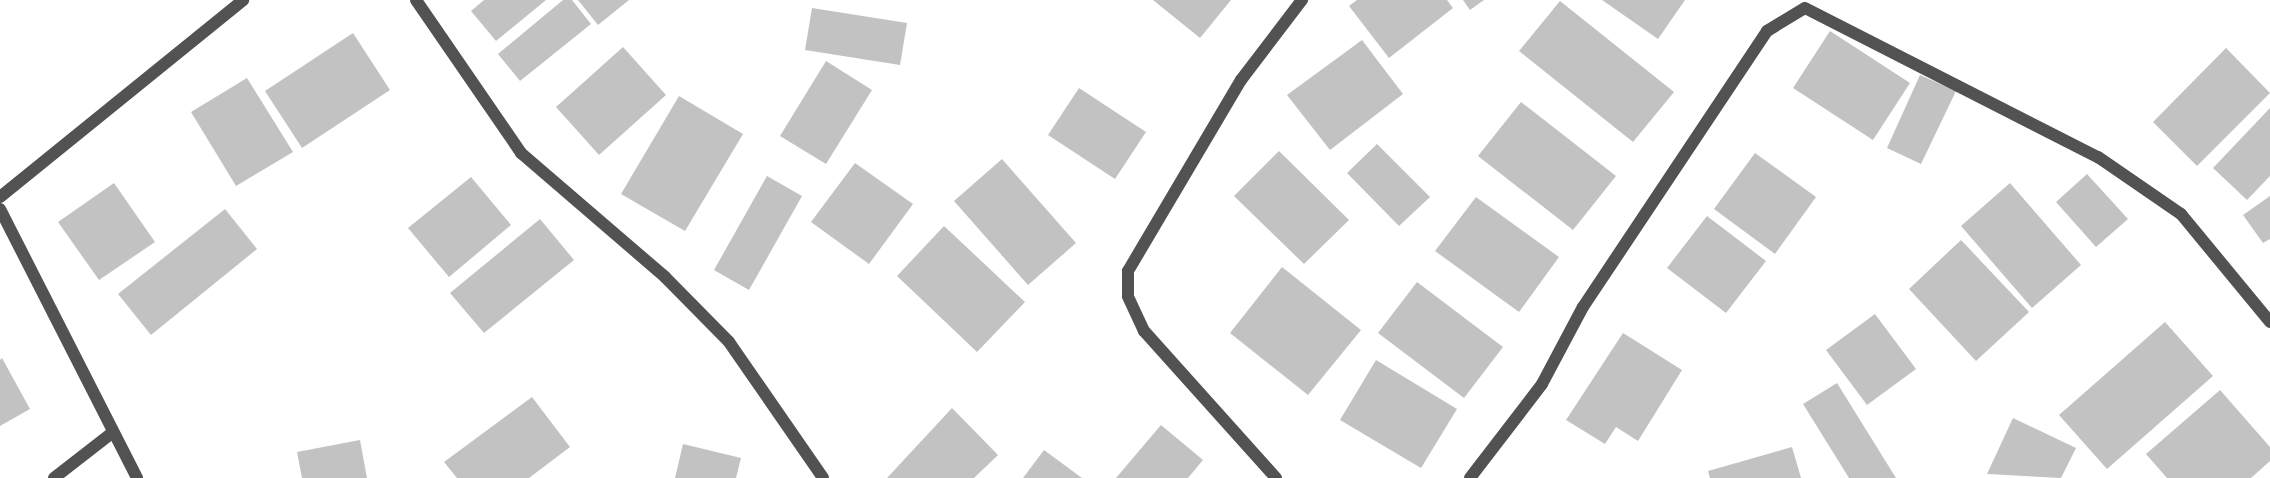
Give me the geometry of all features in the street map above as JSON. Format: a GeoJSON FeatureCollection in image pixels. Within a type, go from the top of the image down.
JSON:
{"type":"FeatureCollection","features":[{"type":"Feature","properties":{"kind":"street"},"geometry":{"type":"LineString","coordinates":[[0,197],[243,0]]}},
{"type":"Feature","properties":{"kind":"street"},"geometry":{"type":"LineString","coordinates":[[416,0],[521,153],[665,277],[729,342],[823,478]]}},
{"type":"Feature","properties":{"kind":"street"},"geometry":{"type":"LineString","coordinates":[[1276,478],[1144,331],[1128,296],[1128,271],[1241,80],[1302,0]]}},
{"type":"Feature","properties":{"kind":"street"},"geometry":{"type":"LineString","coordinates":[[1470,478],[1542,384],[1583,307],[1767,31],[1804,4],[2098,158],[2181,214],[2270,322]]}},
{"type":"Feature","properties":{"kind":"street"},"geometry":{"type":"LineString","coordinates":[[0,209],[137,478]]}},
{"type":"Feature","properties":{"kind":"street"},"geometry":{"type":"LineString","coordinates":[[54,478],[113,432]]}},
{"type":"Feature","properties":{"kind":"building"},"geometry":{"type":"Polygon","coordinates":[[[484,0],[546,0],[496,41],[471,11],[484,0]]]}},
{"type":"Feature","properties":{"kind":"building"},"geometry":{"type":"Polygon","coordinates":[[[563,0],[572,0],[591,24],[520,81],[498,54],[563,0]]]}},
{"type":"Feature","properties":{"kind":"building"},"geometry":{"type":"Polygon","coordinates":[[[578,0],[629,0],[598,25],[578,0]]]}},
{"type":"Feature","properties":{"kind":"building"},"geometry":{"type":"Polygon","coordinates":[[[1153,0],[1231,0],[1200,38],[1153,0]]]}},
{"type":"Feature","properties":{"kind":"building"},"geometry":{"type":"Polygon","coordinates":[[[1357,0],[1447,0],[1453,8],[1389,58],[1349,6],[1357,0]]]}},
{"type":"Feature","properties":{"kind":"building"},"geometry":{"type":"Polygon","coordinates":[[[1463,0],[1484,0],[1470,10],[1463,0]]]}},
{"type":"Feature","properties":{"kind":"building"},"geometry":{"type":"Polygon","coordinates":[[[1602,0],[1685,0],[1658,39],[1602,0]]]}},
{"type":"Feature","properties":{"kind":"building"},"geometry":{"type":"Polygon","coordinates":[[[1560,1],[1674,92],[1633,142],[1519,51],[1560,1]]]}},
{"type":"Feature","properties":{"kind":"building"},"geometry":{"type":"Polygon","coordinates":[[[812,8],[907,23],[900,65],[805,50],[812,8]]]}},
{"type":"Feature","properties":{"kind":"building"},"geometry":{"type":"Polygon","coordinates":[[[1830,31],[1910,83],[1873,140],[1793,88],[1830,31]]]}},
{"type":"Feature","properties":{"kind":"building"},"geometry":{"type":"Polygon","coordinates":[[[353,33],[390,90],[302,148],[265,91],[353,33]]]}},
{"type":"Feature","properties":{"kind":"building"},"geometry":{"type":"Polygon","coordinates":[[[1362,40],[1403,94],[1330,150],[1287,95],[1362,40]]]}},
{"type":"Feature","properties":{"kind":"building"},"geometry":{"type":"Polygon","coordinates":[[[623,47],[666,95],[599,155],[556,107],[623,47]]]}},
{"type":"Feature","properties":{"kind":"building"},"geometry":{"type":"Polygon","coordinates":[[[2226,48],[2270,93],[2197,166],[2153,122],[2226,48]]]}},
{"type":"Feature","properties":{"kind":"building"},"geometry":{"type":"Polygon","coordinates":[[[826,61],[872,90],[826,164],[780,136],[826,61]]]}},
{"type":"Feature","properties":{"kind":"building"},"geometry":{"type":"Polygon","coordinates":[[[1920,75],[1956,91],[1921,164],[1887,148],[1920,75]]]}},
{"type":"Feature","properties":{"kind":"building"},"geometry":{"type":"Polygon","coordinates":[[[247,78],[293,152],[236,186],[191,112],[247,78]]]}},
{"type":"Feature","properties":{"kind":"building"},"geometry":{"type":"Polygon","coordinates":[[[1079,88],[1146,132],[1115,179],[1048,135],[1079,88]]]}},
{"type":"Feature","properties":{"kind":"building"},"geometry":{"type":"Polygon","coordinates":[[[679,96],[743,134],[685,231],[621,194],[679,96]]]}},
{"type":"Feature","properties":{"kind":"building"},"geometry":{"type":"Polygon","coordinates":[[[1521,102],[1616,176],[1573,230],[1478,156],[1521,102]]]}},
{"type":"Feature","properties":{"kind":"building"},"geometry":{"type":"Polygon","coordinates":[[[2270,108],[2270,176],[2247,200],[2213,168],[2270,108]]]}},
{"type":"Feature","properties":{"kind":"building"},"geometry":{"type":"Polygon","coordinates":[[[1377,144],[1430,197],[1399,226],[1347,173],[1377,144]]]}},
{"type":"Feature","properties":{"kind":"building"},"geometry":{"type":"Polygon","coordinates":[[[1279,151],[1349,220],[1304,264],[1234,196],[1279,151]]]}},
{"type":"Feature","properties":{"kind":"building"},"geometry":{"type":"Polygon","coordinates":[[[1755,153],[1816,197],[1775,254],[1714,209],[1755,153]]]}},
{"type":"Feature","properties":{"kind":"building"},"geometry":{"type":"Polygon","coordinates":[[[1002,159],[1076,243],[1028,285],[954,201],[1002,159]]]}},
{"type":"Feature","properties":{"kind":"building"},"geometry":{"type":"Polygon","coordinates":[[[855,163],[913,204],[869,264],[811,222],[855,163]]]}},
{"type":"Feature","properties":{"kind":"building"},"geometry":{"type":"Polygon","coordinates":[[[2087,174],[2128,219],[2096,247],[2056,202],[2087,174]]]}},
{"type":"Feature","properties":{"kind":"building"},"geometry":{"type":"Polygon","coordinates":[[[767,176],[802,196],[749,290],[714,270],[767,176]]]}},
{"type":"Feature","properties":{"kind":"building"},"geometry":{"type":"Polygon","coordinates":[[[471,177],[511,225],[449,277],[408,228],[471,177]]]}},
{"type":"Feature","properties":{"kind":"building"},"geometry":{"type":"Polygon","coordinates":[[[114,183],[155,242],[99,280],[58,222],[114,183]]]}},
{"type":"Feature","properties":{"kind":"building"},"geometry":{"type":"Polygon","coordinates":[[[2010,183],[2081,265],[2032,308],[1961,226],[2010,183]]]}},
{"type":"Feature","properties":{"kind":"building"},"geometry":{"type":"Polygon","coordinates":[[[2270,196],[2270,239],[2263,243],[2243,215],[2270,196]]]}},
{"type":"Feature","properties":{"kind":"building"},"geometry":{"type":"Polygon","coordinates":[[[1476,197],[1559,257],[1519,312],[1435,251],[1476,197]]]}},
{"type":"Feature","properties":{"kind":"building"},"geometry":{"type":"Polygon","coordinates":[[[225,209],[257,249],[151,335],[118,294],[225,209]]]}},
{"type":"Feature","properties":{"kind":"building"},"geometry":{"type":"Polygon","coordinates":[[[1707,216],[1766,261],[1726,313],[1667,268],[1707,216]]]}},
{"type":"Feature","properties":{"kind":"building"},"geometry":{"type":"Polygon","coordinates":[[[540,219],[574,260],[484,333],[450,293],[540,219]]]}},
{"type":"Feature","properties":{"kind":"building"},"geometry":{"type":"Polygon","coordinates":[[[944,226],[1025,302],[977,352],[897,276],[944,226]]]}},
{"type":"Feature","properties":{"kind":"building"},"geometry":{"type":"Polygon","coordinates":[[[1961,240],[2029,312],[1976,361],[1909,289],[1961,240]]]}},
{"type":"Feature","properties":{"kind":"building"},"geometry":{"type":"Polygon","coordinates":[[[1282,267],[1361,330],[1308,395],[1230,333],[1282,267]]]}},
{"type":"Feature","properties":{"kind":"building"},"geometry":{"type":"Polygon","coordinates":[[[1417,282],[1503,347],[1464,398],[1378,333],[1417,282]]]}},
{"type":"Feature","properties":{"kind":"building"},"geometry":{"type":"Polygon","coordinates":[[[1875,314],[1916,369],[1867,405],[1826,350],[1875,314]]]}},
{"type":"Feature","properties":{"kind":"building"},"geometry":{"type":"Polygon","coordinates":[[[2165,322],[2213,376],[2107,469],[2059,415],[2165,322]]]}},
{"type":"Feature","properties":{"kind":"building"},"geometry":{"type":"Polygon","coordinates":[[[1623,333],[1682,370],[1638,441],[1616,427],[1605,444],[1566,420],[1623,333]]]}},
{"type":"Feature","properties":{"kind":"building"},"geometry":{"type":"Polygon","coordinates":[[[2,358],[30,409],[0,426],[0,360],[2,358]]]}},
{"type":"Feature","properties":{"kind":"building"},"geometry":{"type":"Polygon","coordinates":[[[1376,360],[1457,409],[1421,468],[1340,420],[1376,360]]]}},
{"type":"Feature","properties":{"kind":"building"},"geometry":{"type":"Polygon","coordinates":[[[1837,383],[1896,478],[1849,478],[1803,404],[1837,383]]]}},
{"type":"Feature","properties":{"kind":"building"},"geometry":{"type":"Polygon","coordinates":[[[2220,390],[2270,447],[2270,461],[2251,478],[2167,478],[2146,454],[2220,390]]]}},
{"type":"Feature","properties":{"kind":"building"},"geometry":{"type":"Polygon","coordinates":[[[532,397],[570,447],[529,478],[457,478],[444,462],[532,397]]]}},
{"type":"Feature","properties":{"kind":"building"},"geometry":{"type":"Polygon","coordinates":[[[952,408],[998,455],[974,478],[887,478],[952,408]]]}},
{"type":"Feature","properties":{"kind":"building"},"geometry":{"type":"Polygon","coordinates":[[[2013,418],[2076,448],[2061,478],[1987,474],[2013,418]]]}},
{"type":"Feature","properties":{"kind":"building"},"geometry":{"type":"Polygon","coordinates":[[[1161,425],[1203,460],[1188,478],[1116,478],[1161,425]]]}},
{"type":"Feature","properties":{"kind":"building"},"geometry":{"type":"Polygon","coordinates":[[[360,440],[367,478],[302,478],[297,452],[360,440]]]}},
{"type":"Feature","properties":{"kind":"building"},"geometry":{"type":"Polygon","coordinates":[[[683,444],[741,458],[736,478],[675,478],[683,444]]]}},
{"type":"Feature","properties":{"kind":"building"},"geometry":{"type":"Polygon","coordinates":[[[1792,447],[1801,478],[1710,478],[1708,471],[1792,447]]]}},
{"type":"Feature","properties":{"kind":"building"},"geometry":{"type":"Polygon","coordinates":[[[1044,450],[1082,478],[1023,478],[1044,450]]]}}]}
